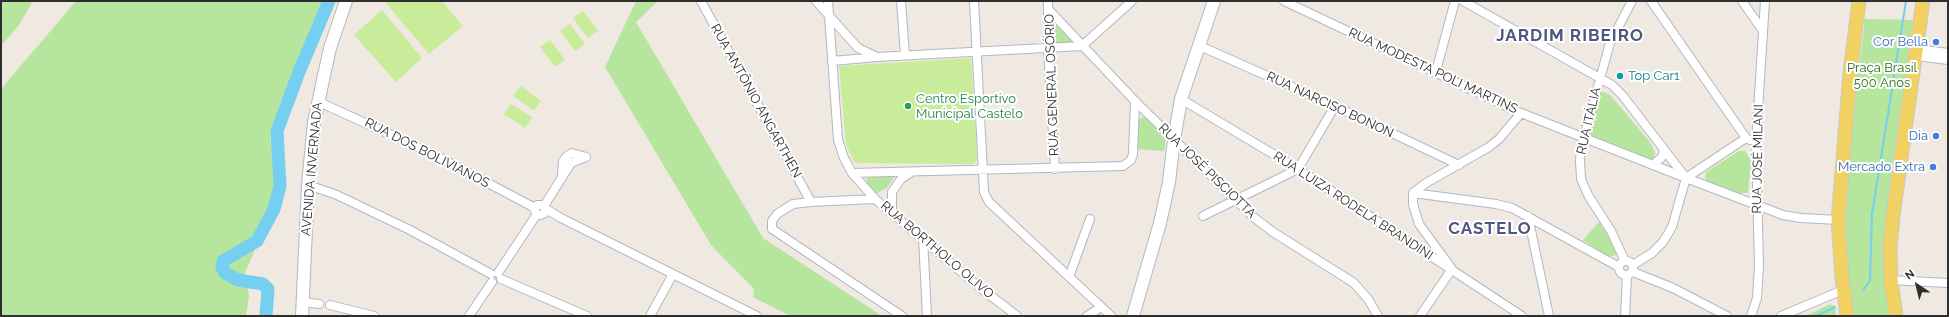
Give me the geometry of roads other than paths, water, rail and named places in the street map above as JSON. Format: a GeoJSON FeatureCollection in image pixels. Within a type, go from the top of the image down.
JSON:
{"type":"FeatureCollection","features":[{"type":"Feature","properties":{"kind":"main road"},"geometry":{"type":"LineString","coordinates":[[1847,316],[1843,290],[1838,220],[1850,73],[1859,1]]}},
{"type":"Feature","properties":{"kind":"main road"},"geometry":{"type":"LineString","coordinates":[[1896,316],[1891,280],[1890,248],[1893,216],[1924,1]]}},
{"type":"Feature","properties":{"kind":"street","name":"AVENIDA INVERNADA"},"geometry":{"type":"LineString","coordinates":[[302,316],[308,184],[318,101],[330,48],[346,1]]}},
{"type":"Feature","properties":{"kind":"street","name":"RUA ANTÔNIO ANGARTHEN"},"geometry":{"type":"LineString","coordinates":[[701,1],[812,202]]}},
{"type":"Feature","properties":{"kind":"street"},"geometry":{"type":"LineString","coordinates":[[816,1],[858,48],[877,57]]}},
{"type":"Feature","properties":{"kind":"street","name":"RUA BORTHOLO OLIVO"},"geometry":{"type":"LineString","coordinates":[[828,1],[838,140],[844,158],[852,173],[875,199],[1003,306],[1018,316]]}},
{"type":"Feature","properties":{"kind":"street"},"geometry":{"type":"LineString","coordinates":[[901,1],[905,55]]}},
{"type":"Feature","properties":{"kind":"street"},"geometry":{"type":"LineString","coordinates":[[974,1],[978,52],[982,168],[984,192],[988,202],[1111,316]]}},
{"type":"Feature","properties":{"kind":"street"},"geometry":{"type":"LineString","coordinates":[[832,61],[905,55],[1082,46],[1132,1]]}},
{"type":"Feature","properties":{"kind":"street"},"geometry":{"type":"LineString","coordinates":[[1133,316],[1160,223],[1169,182],[1181,99],[1214,1]]}},
{"type":"Feature","properties":{"kind":"street","name":"RUA MODESTA POLI MARTINS"},"geometry":{"type":"LineString","coordinates":[[1284,1],[1436,71],[1521,113],[1584,136],[1653,165],[1783,215],[1801,218],[1838,220]]}},
{"type":"Feature","properties":{"kind":"street"},"geometry":{"type":"LineString","coordinates":[[1436,71],[1455,1]]}},
{"type":"Feature","properties":{"kind":"street"},"geometry":{"type":"LineString","coordinates":[[1463,1],[1612,85],[1623,96],[1686,178]]}},
{"type":"Feature","properties":{"kind":"street","name":"RUA ITÁLIA"},"geometry":{"type":"LineString","coordinates":[[1625,316],[1629,268],[1611,231],[1588,194],[1581,179],[1580,161],[1584,136],[1599,77],[1610,43],[1632,1]]}},
{"type":"Feature","properties":{"kind":"street"},"geometry":{"type":"LineString","coordinates":[[1651,1],[1746,138],[1756,142]]}},
{"type":"Feature","properties":{"kind":"street"},"geometry":{"type":"LineString","coordinates":[[1742,1],[1763,30]]}},
{"type":"Feature","properties":{"kind":"street","name":"RUA JOSÉ MILANI"},"geometry":{"type":"LineString","coordinates":[[1751,316],[1757,298],[1759,266],[1756,205],[1756,142],[1765,1]]}},
{"type":"Feature","properties":{"kind":"street","name":"RUA JOSÉ PISCIOTTA"},"geometry":{"type":"LineString","coordinates":[[1048,5],[1082,46],[1236,201],[1252,216],[1273,232],[1354,283],[1368,299],[1378,316]]}},
{"type":"Feature","properties":{"kind":"street","name":"RUA GENERAL OSÓRIO"},"geometry":{"type":"LineString","coordinates":[[1048,5],[1048,48],[1055,169]]}},
{"type":"Feature","properties":{"kind":"street","name":"RUA NARCISO BONON"},"geometry":{"type":"LineString","coordinates":[[1200,46],[1335,106],[1459,165]]}},
{"type":"Feature","properties":{"kind":"street"},"geometry":{"type":"LineString","coordinates":[[1916,53],[1948,53]]}},
{"type":"Feature","properties":{"kind":"street"},"geometry":{"type":"LineString","coordinates":[[1916,53],[1948,60]]}},
{"type":"Feature","properties":{"kind":"street","name":"RUA LUIZA RODELA BRANDINI"},"geometry":{"type":"LineString","coordinates":[[1181,99],[1298,169],[1522,316]]}},
{"type":"Feature","properties":{"kind":"street","name":"RUA DOS BOLIVIANOS"},"geometry":{"type":"LineString","coordinates":[[318,101],[436,156],[536,211]]}},
{"type":"Feature","properties":{"kind":"street"},"geometry":{"type":"LineString","coordinates":[[852,173],[911,172],[982,168],[1055,169],[1123,166],[1128,164],[1133,154],[1135,101]]}},
{"type":"Feature","properties":{"kind":"street"},"geometry":{"type":"LineString","coordinates":[[1203,216],[1298,169],[1335,106]]}},
{"type":"Feature","properties":{"kind":"street"},"geometry":{"type":"LineString","coordinates":[[1413,193],[1426,183],[1489,147],[1499,139],[1521,113]]}},
{"type":"Feature","properties":{"kind":"street"},"geometry":{"type":"LineString","coordinates":[[1629,268],[1652,253],[1663,242],[1672,227],[1686,178],[1746,138]]}},
{"type":"Feature","properties":{"kind":"street"},"geometry":{"type":"LineString","coordinates":[[1653,165],[1662,157],[1664,150]]}},
{"type":"Feature","properties":{"kind":"street"},"geometry":{"type":"LineString","coordinates":[[892,213],[892,192],[901,179],[911,172]]}},
{"type":"Feature","properties":{"kind":"street"},"geometry":{"type":"LineString","coordinates":[[469,316],[496,277],[536,211],[543,214],[562,175]]}},
{"type":"Feature","properties":{"kind":"street"},"geometry":{"type":"LineString","coordinates":[[308,184],[337,195],[410,230],[496,277],[587,316]]}},
{"type":"Feature","properties":{"kind":"street"},"geometry":{"type":"LineString","coordinates":[[1413,193],[1496,204],[1512,208],[1619,267],[1621,263],[1728,316]]}},
{"type":"Feature","properties":{"kind":"street"},"geometry":{"type":"LineString","coordinates":[[1413,193],[1413,204],[1419,224],[1452,269],[1420,316]]}},
{"type":"Feature","properties":{"kind":"street"},"geometry":{"type":"LineString","coordinates":[[875,199],[797,203],[785,208],[773,218],[772,229],[902,316]]}},
{"type":"Feature","properties":{"kind":"street"},"geometry":{"type":"LineString","coordinates":[[545,208],[673,274],[740,312],[757,316]]}},
{"type":"Feature","properties":{"kind":"street"},"geometry":{"type":"LineString","coordinates":[[1528,216],[1549,316]]}},
{"type":"Feature","properties":{"kind":"street"},"geometry":{"type":"LineString","coordinates":[[1069,277],[1090,218]]}},
{"type":"Feature","properties":{"kind":"street"},"geometry":{"type":"LineString","coordinates":[[923,238],[927,316]]}},
{"type":"Feature","properties":{"kind":"street"},"geometry":{"type":"LineString","coordinates":[[650,316],[673,274]]}},
{"type":"Feature","properties":{"kind":"street"},"geometry":{"type":"LineString","coordinates":[[1891,280],[1948,283]]}},
{"type":"Feature","properties":{"kind":"street"},"geometry":{"type":"LineString","coordinates":[[1781,316],[1843,290]]}},
{"type":"Feature","properties":{"kind":"street"},"geometry":{"type":"LineString","coordinates":[[302,302],[320,304]]}},
{"type":"Feature","properties":{"kind":"street"},"geometry":{"type":"LineString","coordinates":[[330,305],[374,316]]}},
{"type":"Feature","properties":{"kind":"street"},"geometry":{"type":"LineString","coordinates":[[1003,306],[1003,316]]}},
{"type":"Feature","properties":{"kind":"street"},"geometry":{"type":"LineString","coordinates":[[1087,316],[1101,307]]}},
{"type":"Feature","properties":{"kind":"waterway"},"geometry":{"type":"LineString","coordinates":[[266,316],[268,289],[263,284],[238,280],[225,273],[222,267],[223,261],[257,241],[274,209],[280,186],[277,131],[299,72],[329,1]]}},
{"type":"Feature","properties":{"kind":"waterway"},"geometry":{"type":"LineString","coordinates":[[1863,290],[1870,281],[1872,214],[1906,1]]}},
{"type":"Feature","properties":{"kind":"waterway"},"geometry":{"type":"LineString","coordinates":[[1816,316],[1835,307]]}},
{"type":"Feature","properties":{"kind":"place","name":"Cor Bella"},"geometry":{"type":"Point","coordinates":[1936,42]}},
{"type":"Feature","properties":{"kind":"place","name":"Top Car1"},"geometry":{"type":"Point","coordinates":[1620,76]}},
{"type":"Feature","properties":{"kind":"place","name":"Centro Esportivo Municipal Castelo"},"geometry":{"type":"Point","coordinates":[908,106]}},
{"type":"Feature","properties":{"kind":"place","name":"Dia"},"geometry":{"type":"Point","coordinates":[1936,136]}},
{"type":"Feature","properties":{"kind":"place","name":"Mercado Extra"},"geometry":{"type":"Point","coordinates":[1933,167]}},
{"type":"Feature","properties":{"kind":"district","name":"JARDIM RIBEIRO"},"geometry":{"type":"Point","coordinates":[1570,36]}},
{"type":"Feature","properties":{"kind":"district","name":"CASTELO"},"geometry":{"type":"Point","coordinates":[1490,229]}},
{"type":"Feature","properties":{"kind":"park label","name":"Praça Brasil 500 Anos"},"geometry":{"type":"Point","coordinates":[1882,76]}}]}
